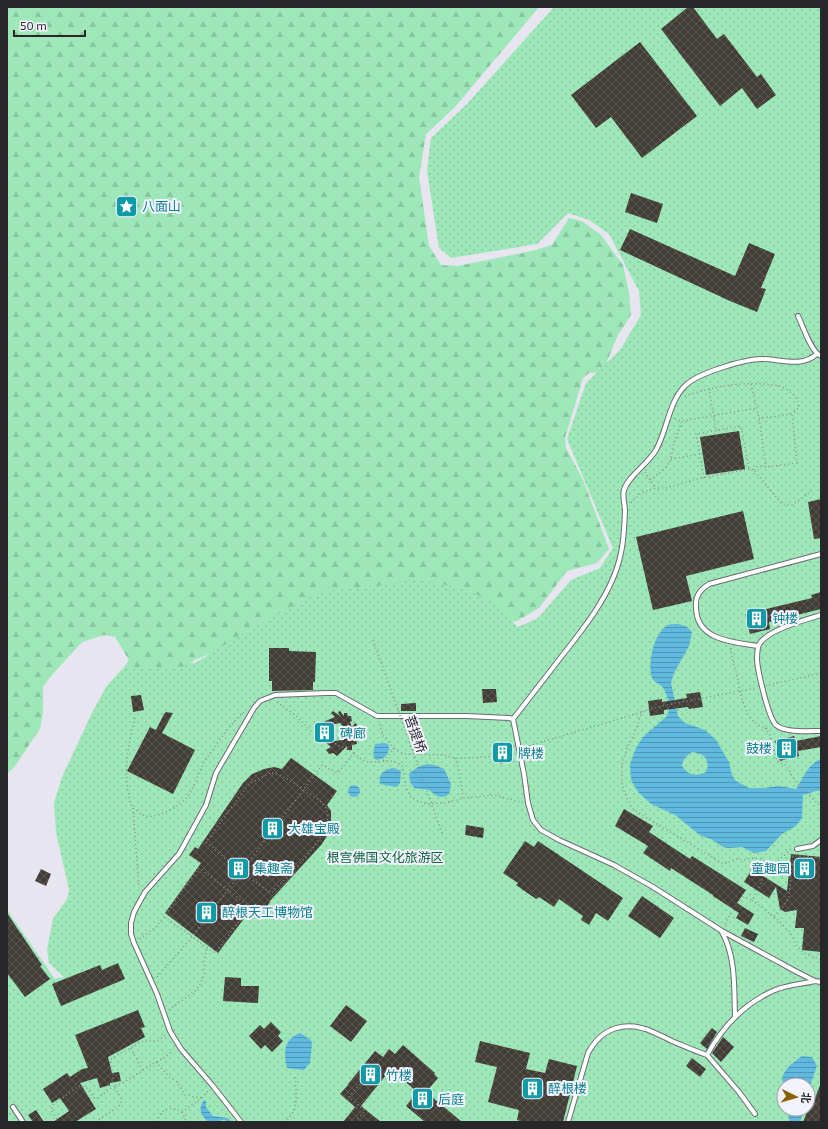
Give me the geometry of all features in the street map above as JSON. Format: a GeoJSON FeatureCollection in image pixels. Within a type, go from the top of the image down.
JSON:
{"type":"FeatureCollection","features":[{"type":"Feature","properties":{"kind":"lane"},"geometry":{"type":"LineString","coordinates":[[798,316],[810,344],[819,355],[811,360],[798,362],[762,359],[742,362],[694,379],[685,385],[676,400],[663,436],[655,452],[630,479],[624,490],[625,511],[621,556],[613,578],[591,617],[513,719],[524,774],[528,804],[533,820],[540,830],[614,865],[653,887],[722,931],[815,981],[821,982]]}},
{"type":"Feature","properties":{"kind":"lane"},"geometry":{"type":"LineString","coordinates":[[758,646],[717,638],[706,630],[697,616],[696,600],[703,588],[709,584],[821,554]]}},
{"type":"Feature","properties":{"kind":"lane"},"geometry":{"type":"LineString","coordinates":[[821,614],[789,625],[766,637],[758,646],[758,665],[770,714],[774,722],[779,727],[797,731],[821,731]]}},
{"type":"Feature","properties":{"kind":"lane"},"geometry":{"type":"LineString","coordinates":[[242,1122],[170,1031],[164,1013],[134,943],[131,934],[131,923],[134,912],[140,900],[179,854],[206,804],[216,773],[254,708],[260,702],[275,695],[336,693],[377,716],[467,716],[513,719]]}},
{"type":"Feature","properties":{"kind":"lane"},"geometry":{"type":"LineString","coordinates":[[797,849],[813,846],[821,840]]}},
{"type":"Feature","properties":{"kind":"lane"},"geometry":{"type":"LineString","coordinates":[[722,931],[732,957],[735,1016]]}},
{"type":"Feature","properties":{"kind":"lane"},"geometry":{"type":"LineString","coordinates":[[707,1055],[723,1029],[735,1016],[758,1000],[776,990],[815,981]]}},
{"type":"Feature","properties":{"kind":"lane"},"geometry":{"type":"LineString","coordinates":[[568,1122],[588,1053],[594,1043],[614,1028],[628,1026],[652,1031],[707,1055],[755,1114]]}},
{"type":"Feature","properties":{"kind":"lane"},"geometry":{"type":"LineString","coordinates":[[14,1107],[23,1122]]}},
{"type":"Feature","properties":{"kind":"path"},"geometry":{"type":"LineString","coordinates":[[676,400],[709,388],[752,384],[781,386],[789,391],[796,398],[799,404],[797,410],[792,414],[759,418]]}},
{"type":"Feature","properties":{"kind":"path"},"geometry":{"type":"LineString","coordinates":[[752,384],[759,418],[766,467]]}},
{"type":"Feature","properties":{"kind":"path"},"geometry":{"type":"LineString","coordinates":[[709,388],[716,430]]}},
{"type":"Feature","properties":{"kind":"path"},"geometry":{"type":"LineString","coordinates":[[670,415],[682,422],[757,408]]}},
{"type":"Feature","properties":{"kind":"path"},"geometry":{"type":"LineString","coordinates":[[754,470],[758,466],[766,467],[797,463],[792,414]]}},
{"type":"Feature","properties":{"kind":"path"},"geometry":{"type":"LineString","coordinates":[[650,480],[665,469],[670,459],[672,446],[682,422]]}},
{"type":"Feature","properties":{"kind":"path"},"geometry":{"type":"LineString","coordinates":[[704,478],[696,434],[716,430],[741,426],[749,469]]}},
{"type":"Feature","properties":{"kind":"path"},"geometry":{"type":"LineString","coordinates":[[670,459],[700,454]]}},
{"type":"Feature","properties":{"kind":"path"},"geometry":{"type":"LineString","coordinates":[[641,468],[656,488]]}},
{"type":"Feature","properties":{"kind":"path"},"geometry":{"type":"LineString","coordinates":[[625,511],[641,493],[656,488],[666,488],[704,478],[749,469],[754,470],[782,504],[792,505],[812,491]]}},
{"type":"Feature","properties":{"kind":"path","name":"菩提桥"},"geometry":{"type":"LineString","coordinates":[[373,640],[442,833]]}},
{"type":"Feature","properties":{"kind":"path"},"geometry":{"type":"LineString","coordinates":[[732,642],[731,652],[745,709],[752,719],[765,728],[770,735],[777,761],[787,766],[794,778],[813,800],[821,806]]}},
{"type":"Feature","properties":{"kind":"path"},"geometry":{"type":"LineString","coordinates":[[269,697],[295,715],[312,732],[354,752],[359,758],[366,762],[395,762],[403,767],[405,785],[410,796],[426,804],[445,804],[464,798],[493,795],[528,804]]}},
{"type":"Feature","properties":{"kind":"path"},"geometry":{"type":"LineString","coordinates":[[377,716],[383,735],[394,749],[404,754],[444,755],[455,758],[487,758],[642,711],[689,701]]}},
{"type":"Feature","properties":{"kind":"path"},"geometry":{"type":"LineString","coordinates":[[133,808],[145,816],[154,816],[168,811],[183,801],[188,795],[204,762],[235,720],[242,712],[254,708]]}},
{"type":"Feature","properties":{"kind":"path"},"geometry":{"type":"LineString","coordinates":[[642,711],[622,764],[622,785],[624,794],[632,808],[660,827],[724,864],[736,859],[743,860],[751,858],[760,859],[769,863],[776,863],[790,850],[797,849]]}},
{"type":"Feature","properties":{"kind":"path"},"geometry":{"type":"LineString","coordinates":[[135,718],[129,743],[126,767],[128,796],[133,808],[140,900]]}},
{"type":"Feature","properties":{"kind":"path"},"geometry":{"type":"LineString","coordinates":[[765,728],[772,729],[779,727]]}},
{"type":"Feature","properties":{"kind":"path"},"geometry":{"type":"LineString","coordinates":[[382,762],[394,749]]}},
{"type":"Feature","properties":{"kind":"path"},"geometry":{"type":"LineString","coordinates":[[151,982],[192,937],[322,765],[338,773],[354,752]]}},
{"type":"Feature","properties":{"kind":"path"},"geometry":{"type":"LineString","coordinates":[[455,758],[464,798]]}},
{"type":"Feature","properties":{"kind":"path"},"geometry":{"type":"LineString","coordinates":[[272,773],[285,777],[320,801],[327,811],[328,820],[324,832],[316,845],[271,893],[241,872],[206,842],[249,784],[272,773]]}},
{"type":"Feature","properties":{"kind":"path"},"geometry":{"type":"LineString","coordinates":[[774,916],[784,906],[789,896],[793,856],[821,858]]}},
{"type":"Feature","properties":{"kind":"path"},"geometry":{"type":"LineString","coordinates":[[752,900],[769,863]]}},
{"type":"Feature","properties":{"kind":"path"},"geometry":{"type":"LineString","coordinates":[[134,943],[157,926],[199,868],[250,907],[216,953],[164,917]]}},
{"type":"Feature","properties":{"kind":"path"},"geometry":{"type":"LineString","coordinates":[[722,931],[728,918],[743,897],[752,900],[774,916],[789,931],[797,946],[804,953],[821,960]]}},
{"type":"Feature","properties":{"kind":"path"},"geometry":{"type":"LineString","coordinates":[[164,1013],[195,991],[201,983],[204,974],[204,960],[207,947]]}},
{"type":"Feature","properties":{"kind":"path"},"geometry":{"type":"LineString","coordinates":[[96,1122],[103,1116],[114,1111],[121,1104],[121,1098],[114,1086],[112,1077],[114,1071],[110,1060],[145,1040],[157,1041],[170,1031]]}},
{"type":"Feature","properties":{"kind":"path"},"geometry":{"type":"LineString","coordinates":[[59,1122],[51,1110],[52,1107],[79,1086],[86,1087],[94,1098],[98,1098],[114,1086],[123,1084],[143,1070],[166,1057],[179,1044]]}},
{"type":"Feature","properties":{"kind":"path"},"geometry":{"type":"LineString","coordinates":[[131,1048],[143,1070]]}},
{"type":"Feature","properties":{"kind":"path"},"geometry":{"type":"LineString","coordinates":[[156,1062],[169,1077],[177,1082],[185,1095],[201,1098]]}},
{"type":"Feature","properties":{"kind":"path"},"geometry":{"type":"LineString","coordinates":[[355,1122],[365,1111],[349,1097],[380,1062]]}},
{"type":"Feature","properties":{"kind":"path"},"geometry":{"type":"LineString","coordinates":[[284,1122],[288,1119],[296,1106],[296,1074]]}},
{"type":"Feature","properties":{"kind":"path"},"geometry":{"type":"LineString","coordinates":[[182,1112],[201,1098],[213,1086]]}},
{"type":"Feature","properties":{"kind":"path"},"geometry":{"type":"LineString","coordinates":[[157,1122],[159,1116],[165,1110],[174,1108],[182,1112],[185,1116],[186,1122]]}},
{"type":"Feature","properties":{"kind":"green space"},"geometry":{"type":"Polygon","coordinates":[[[7,7],[539,7],[455,107],[426,134],[419,177],[429,246],[441,265],[457,266],[532,251],[552,245],[569,218],[582,221],[601,235],[623,265],[629,292],[631,315],[618,335],[607,361],[623,380],[601,372],[589,373],[583,378],[565,438],[566,448],[583,480],[609,549],[597,563],[567,571],[539,608],[517,621],[256,637],[194,660],[185,672],[69,902],[110,687],[129,660],[115,637],[104,635],[82,642],[43,687],[43,712],[40,729],[15,766],[7,774],[7,7]]]}},
{"type":"Feature","properties":{"kind":"green space","name":"根宫佛国文化旅游区"},"geometry":{"type":"Polygon","coordinates":[[[554,7],[821,7],[821,1122],[7,1122],[7,910],[55,979],[64,977],[49,963],[47,949],[53,919],[67,899],[69,890],[56,832],[54,803],[62,777],[92,713],[106,687],[122,669],[180,667],[197,662],[258,624],[322,591],[386,585],[415,579],[466,589],[494,604],[518,627],[538,618],[571,580],[600,568],[613,548],[567,439],[586,383],[620,350],[641,315],[639,291],[609,234],[589,220],[568,213],[537,244],[451,258],[439,248],[427,171],[431,138],[467,104],[554,7]]]}},
{"type":"Feature","properties":{"kind":"water"},"geometry":{"type":"Polygon","coordinates":[[[677,624],[686,626],[692,632],[689,646],[674,673],[671,683],[678,716],[685,723],[705,730],[716,740],[729,762],[732,775],[736,781],[749,788],[779,786],[796,789],[809,768],[821,759],[821,791],[803,795],[802,818],[796,826],[782,834],[766,851],[754,853],[742,847],[723,847],[711,839],[701,836],[675,815],[651,804],[638,792],[631,780],[630,764],[636,748],[643,737],[667,716],[669,704],[667,697],[662,686],[655,682],[652,678],[650,665],[655,641],[659,634],[668,625],[677,624]],[[692,752],[686,756],[682,766],[690,773],[696,775],[706,772],[708,764],[703,756],[692,752]]]}},
{"type":"Feature","properties":{"kind":"water"},"geometry":{"type":"Polygon","coordinates":[[[375,744],[388,744],[388,752],[384,758],[376,760],[373,755],[375,744]]]}},
{"type":"Feature","properties":{"kind":"water"},"geometry":{"type":"Polygon","coordinates":[[[428,764],[444,769],[451,784],[448,795],[442,797],[437,796],[429,790],[414,788],[410,782],[409,774],[413,770],[428,764]]]}},
{"type":"Feature","properties":{"kind":"water"},"geometry":{"type":"Polygon","coordinates":[[[394,768],[401,771],[400,783],[397,787],[380,784],[381,774],[388,769],[394,768]]]}},
{"type":"Feature","properties":{"kind":"water"},"geometry":{"type":"Polygon","coordinates":[[[354,785],[358,787],[360,791],[358,795],[354,797],[350,795],[348,791],[350,787],[354,785]]]}},
{"type":"Feature","properties":{"kind":"water"},"geometry":{"type":"Polygon","coordinates":[[[300,1033],[311,1040],[310,1063],[304,1070],[287,1068],[285,1057],[286,1047],[291,1039],[300,1033]]]}},
{"type":"Feature","properties":{"kind":"water"},"geometry":{"type":"Polygon","coordinates":[[[802,1056],[812,1057],[817,1066],[813,1077],[783,1077],[786,1069],[802,1056]]]}},
{"type":"Feature","properties":{"kind":"water"},"geometry":{"type":"Polygon","coordinates":[[[204,1100],[206,1101],[206,1107],[213,1116],[227,1118],[233,1122],[221,1120],[220,1122],[208,1122],[203,1117],[201,1111],[201,1106],[204,1100]]]}},
{"type":"Feature","properties":{"kind":"water"},"geometry":{"type":"Polygon","coordinates":[[[789,1117],[802,1117],[800,1122],[789,1122],[789,1117]]]}},
{"type":"Feature","properties":{"kind":"building"},"geometry":{"type":"Polygon","coordinates":[[[688,7],[693,7],[717,39],[724,34],[757,77],[761,74],[776,95],[757,109],[742,88],[720,106],[661,29],[688,7]]]}},
{"type":"Feature","properties":{"kind":"building"},"geometry":{"type":"Polygon","coordinates":[[[640,42],[697,116],[642,158],[611,117],[596,128],[571,95],[640,42]]]}},
{"type":"Feature","properties":{"kind":"building"},"geometry":{"type":"Polygon","coordinates":[[[631,193],[663,204],[657,223],[625,212],[631,193]]]}},
{"type":"Feature","properties":{"kind":"building"},"geometry":{"type":"Polygon","coordinates":[[[630,229],[735,276],[749,243],[775,254],[761,288],[766,289],[757,312],[620,250],[630,229]]]}},
{"type":"Feature","properties":{"kind":"building"},"geometry":{"type":"Polygon","coordinates":[[[739,431],[745,469],[706,475],[700,437],[739,431]]]}},
{"type":"Feature","properties":{"kind":"building"},"geometry":{"type":"Polygon","coordinates":[[[821,499],[821,538],[814,539],[808,502],[821,499]]]}},
{"type":"Feature","properties":{"kind":"building"},"geometry":{"type":"Polygon","coordinates":[[[743,511],[754,559],[686,576],[692,601],[653,610],[636,537],[743,511]]]}},
{"type":"Feature","properties":{"kind":"building"},"geometry":{"type":"Polygon","coordinates":[[[821,592],[821,609],[769,622],[770,629],[750,634],[745,614],[812,598],[811,595],[821,592]]]}},
{"type":"Feature","properties":{"kind":"building"},"geometry":{"type":"Polygon","coordinates":[[[269,648],[289,648],[289,651],[316,652],[315,682],[313,682],[313,690],[272,691],[272,681],[269,681],[269,648]]]}},
{"type":"Feature","properties":{"kind":"building"},"geometry":{"type":"Polygon","coordinates":[[[482,689],[496,689],[497,702],[483,703],[482,689]]]}},
{"type":"Feature","properties":{"kind":"building"},"geometry":{"type":"Polygon","coordinates":[[[700,692],[703,707],[664,710],[664,714],[650,716],[648,701],[662,699],[662,702],[687,698],[686,694],[700,692]]]}},
{"type":"Feature","properties":{"kind":"building"},"geometry":{"type":"Polygon","coordinates":[[[141,695],[144,710],[133,712],[131,696],[141,695]]]}},
{"type":"Feature","properties":{"kind":"building"},"geometry":{"type":"Polygon","coordinates":[[[416,703],[416,711],[401,711],[401,704],[416,703]]]}},
{"type":"Feature","properties":{"kind":"building"},"geometry":{"type":"Polygon","coordinates":[[[333,711],[340,716],[338,712],[340,711],[344,716],[344,713],[347,713],[348,716],[351,716],[352,721],[350,722],[352,727],[355,723],[357,724],[355,730],[358,729],[360,731],[357,733],[359,739],[356,740],[357,744],[352,745],[352,750],[347,750],[347,746],[337,756],[333,753],[329,754],[326,750],[331,747],[325,742],[316,725],[335,717],[331,713],[333,711]],[[340,723],[324,726],[330,738],[335,741],[341,740],[346,735],[345,728],[340,723]]]}},
{"type":"Feature","properties":{"kind":"building"},"geometry":{"type":"Polygon","coordinates":[[[166,712],[173,713],[162,733],[195,750],[173,794],[127,771],[150,727],[156,730],[166,712]]]}},
{"type":"Feature","properties":{"kind":"building","name":"鼓楼"},"geometry":{"type":"Polygon","coordinates":[[[794,736],[796,741],[821,736],[821,747],[798,751],[799,756],[780,761],[775,741],[794,736]]]}},
{"type":"Feature","properties":{"kind":"building","name":"牌楼"},"geometry":{"type":"Polygon","coordinates":[[[504,742],[509,761],[500,764],[495,744],[504,742]]]}},
{"type":"Feature","properties":{"kind":"building"},"geometry":{"type":"Polygon","coordinates":[[[291,758],[337,791],[327,805],[331,811],[328,834],[322,844],[269,902],[264,911],[255,904],[218,953],[165,913],[201,863],[189,855],[195,847],[198,849],[243,783],[252,774],[264,769],[274,767],[282,769],[291,758]]]}},
{"type":"Feature","properties":{"kind":"building"},"geometry":{"type":"Polygon","coordinates":[[[624,809],[653,826],[649,832],[690,859],[692,856],[746,890],[737,903],[754,914],[748,925],[736,918],[739,913],[713,895],[671,868],[670,871],[643,853],[648,846],[615,826],[624,809]]]}},
{"type":"Feature","properties":{"kind":"building"},"geometry":{"type":"Polygon","coordinates":[[[466,825],[484,828],[483,838],[465,835],[466,825]]]}},
{"type":"Feature","properties":{"kind":"building"},"geometry":{"type":"Polygon","coordinates":[[[525,841],[534,847],[538,841],[623,898],[608,921],[596,913],[589,925],[581,920],[583,916],[559,899],[554,907],[539,897],[536,899],[516,885],[518,883],[503,873],[525,841]]]}},
{"type":"Feature","properties":{"kind":"building"},"geometry":{"type":"Polygon","coordinates":[[[791,854],[821,857],[821,952],[802,950],[804,928],[795,928],[797,910],[785,912],[780,909],[776,887],[769,898],[744,882],[752,869],[787,891],[791,854]]]}},
{"type":"Feature","properties":{"kind":"building"},"geometry":{"type":"Polygon","coordinates":[[[41,869],[51,874],[46,886],[35,881],[41,869]]]}},
{"type":"Feature","properties":{"kind":"building"},"geometry":{"type":"Polygon","coordinates":[[[642,896],[674,918],[660,938],[628,916],[642,896]]]}},
{"type":"Feature","properties":{"kind":"building"},"geometry":{"type":"Polygon","coordinates":[[[7,913],[42,965],[40,966],[50,979],[25,997],[7,973],[7,913]]]}},
{"type":"Feature","properties":{"kind":"building"},"geometry":{"type":"Polygon","coordinates":[[[745,928],[758,934],[754,942],[741,936],[745,928]]]}},
{"type":"Feature","properties":{"kind":"building"},"geometry":{"type":"Polygon","coordinates":[[[118,963],[125,979],[61,1006],[52,984],[100,965],[102,970],[118,963]]]}},
{"type":"Feature","properties":{"kind":"building"},"geometry":{"type":"Polygon","coordinates":[[[225,977],[241,978],[241,986],[259,986],[258,1003],[223,1001],[225,977]]]}},
{"type":"Feature","properties":{"kind":"building"},"geometry":{"type":"Polygon","coordinates":[[[346,1005],[367,1021],[351,1042],[330,1026],[346,1005]]]}},
{"type":"Feature","properties":{"kind":"building"},"geometry":{"type":"Polygon","coordinates":[[[138,1010],[145,1027],[141,1028],[145,1037],[108,1057],[112,1073],[119,1072],[121,1081],[110,1083],[110,1085],[100,1088],[97,1078],[80,1083],[96,1109],[75,1122],[53,1122],[69,1111],[60,1098],[52,1103],[43,1089],[67,1073],[70,1077],[82,1069],[88,1068],[75,1035],[138,1010]]]}},
{"type":"Feature","properties":{"kind":"building"},"geometry":{"type":"Polygon","coordinates":[[[271,1022],[281,1032],[278,1036],[283,1041],[272,1052],[265,1045],[261,1049],[249,1036],[260,1025],[264,1029],[271,1022]]]}},
{"type":"Feature","properties":{"kind":"building"},"geometry":{"type":"Polygon","coordinates":[[[712,1028],[717,1032],[707,1049],[700,1043],[712,1028]]]}},
{"type":"Feature","properties":{"kind":"building"},"geometry":{"type":"Polygon","coordinates":[[[723,1037],[734,1047],[721,1062],[712,1053],[723,1037]]]}},
{"type":"Feature","properties":{"kind":"building","name":"醉根楼"},"geometry":{"type":"Polygon","coordinates":[[[480,1041],[530,1053],[526,1069],[545,1073],[549,1059],[577,1066],[563,1122],[523,1122],[517,1120],[519,1110],[488,1102],[497,1067],[475,1062],[480,1041]]]}},
{"type":"Feature","properties":{"kind":"building"},"geometry":{"type":"Polygon","coordinates":[[[403,1045],[435,1073],[434,1074],[438,1078],[426,1092],[462,1122],[425,1122],[406,1106],[417,1092],[391,1069],[361,1106],[381,1122],[343,1122],[355,1107],[340,1094],[375,1051],[383,1057],[389,1049],[395,1054],[403,1045]]]}},
{"type":"Feature","properties":{"kind":"building"},"geometry":{"type":"Polygon","coordinates":[[[692,1058],[706,1069],[700,1077],[686,1066],[692,1058]]]}},
{"type":"Feature","properties":{"kind":"building"},"geometry":{"type":"Polygon","coordinates":[[[821,1083],[821,1122],[803,1122],[805,1117],[816,1117],[816,1096],[821,1083]]]}},
{"type":"Feature","properties":{"kind":"building"},"geometry":{"type":"Polygon","coordinates":[[[36,1110],[44,1122],[33,1122],[28,1115],[36,1110]]]}},
{"type":"Feature","properties":{"kind":"place","name":"八面山"},"geometry":{"type":"Point","coordinates":[126,206]}},
{"type":"Feature","properties":{"kind":"place","name":"钟楼"},"geometry":{"type":"Point","coordinates":[757,618]}},
{"type":"Feature","properties":{"kind":"place","name":"碑廊"},"geometry":{"type":"Point","coordinates":[325,733]}},
{"type":"Feature","properties":{"kind":"place","name":"鼓楼"},"geometry":{"type":"Point","coordinates":[787,748]}},
{"type":"Feature","properties":{"kind":"place","name":"牌楼"},"geometry":{"type":"Point","coordinates":[502,753]}},
{"type":"Feature","properties":{"kind":"place","name":"大雄宝殿"},"geometry":{"type":"Point","coordinates":[272,828]}},
{"type":"Feature","properties":{"kind":"place","name":"集趣斋"},"geometry":{"type":"Point","coordinates":[239,868]}},
{"type":"Feature","properties":{"kind":"place","name":"童趣园"},"geometry":{"type":"Point","coordinates":[805,868]}},
{"type":"Feature","properties":{"kind":"place","name":"醉根天工博物馆"},"geometry":{"type":"Point","coordinates":[207,912]}},
{"type":"Feature","properties":{"kind":"place","name":"竹楼"},"geometry":{"type":"Point","coordinates":[371,1075]}},
{"type":"Feature","properties":{"kind":"place","name":"醉根楼"},"geometry":{"type":"Point","coordinates":[532,1088]}},
{"type":"Feature","properties":{"kind":"place","name":"后庭"},"geometry":{"type":"Point","coordinates":[422,1099]}}]}
